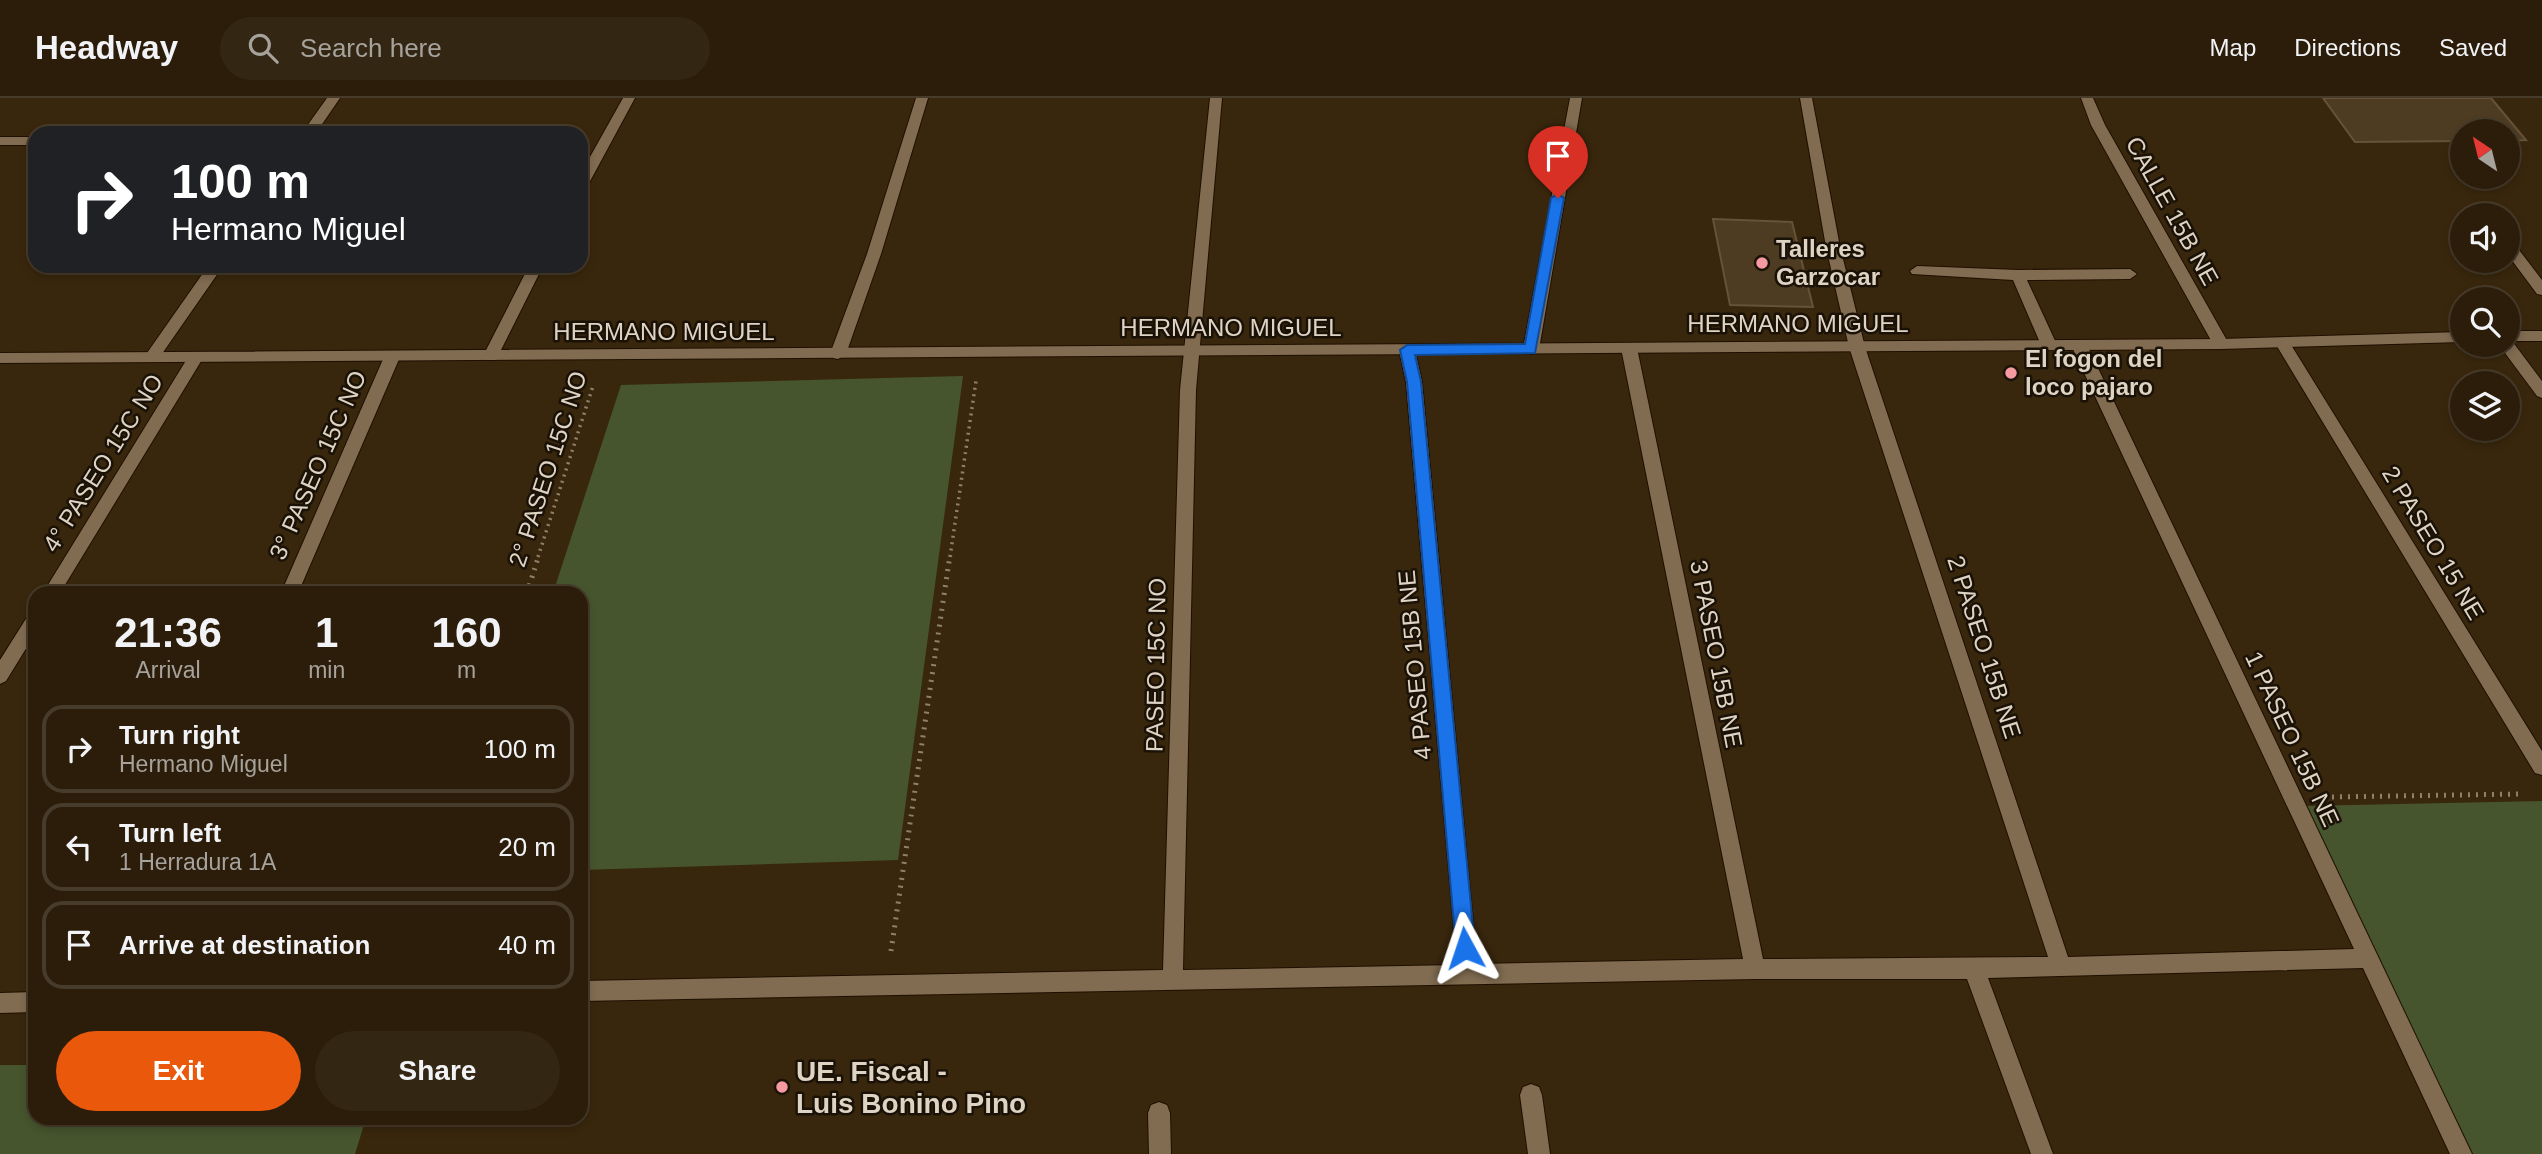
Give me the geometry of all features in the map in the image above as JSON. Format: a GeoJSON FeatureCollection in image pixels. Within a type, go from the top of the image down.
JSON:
{"type":"FeatureCollection","features":[{"type":"Feature","properties":{"kind":"street"},"geometry":{"type":"LineString","coordinates":[[314,126],[334,98]]}},
{"type":"Feature","properties":{"kind":"street"},"geometry":{"type":"LineString","coordinates":[[588,172],[629,98]]}},
{"type":"Feature","properties":{"kind":"street"},"geometry":{"type":"LineString","coordinates":[[838,354],[874,254],[922,98]]}},
{"type":"Feature","properties":{"kind":"street","name":"PASEO 15C NO"},"geometry":{"type":"LineString","coordinates":[[1172,980],[1190,351],[1216,98]]}},
{"type":"Feature","properties":{"kind":"street"},"geometry":{"type":"LineString","coordinates":[[1531,349],[1576,98]]}},
{"type":"Feature","properties":{"kind":"street","name":"2 PASEO 15B NE"},"geometry":{"type":"LineString","coordinates":[[1806,98],[1833,247],[1857,346],[2060,964]]}},
{"type":"Feature","properties":{"kind":"street","name":"CALLE 15B NE"},"geometry":{"type":"LineString","coordinates":[[2087,98],[2098,125],[2221,344]]}},
{"type":"Feature","properties":{"kind":"street"},"geometry":{"type":"LineString","coordinates":[[0,141],[28,141]]}},
{"type":"Feature","properties":{"kind":"street"},"geometry":{"type":"LineString","coordinates":[[2520,261],[2542,290]]}},
{"type":"Feature","properties":{"kind":"street"},"geometry":{"type":"LineString","coordinates":[[1917,271],[2018,275],[2130,274]]}},
{"type":"Feature","properties":{"kind":"street"},"geometry":{"type":"LineString","coordinates":[[152,357],[211,273]]}},
{"type":"Feature","properties":{"kind":"street"},"geometry":{"type":"LineString","coordinates":[[491,356],[532,273]]}},
{"type":"Feature","properties":{"kind":"street"},"geometry":{"type":"LineString","coordinates":[[2018,275],[2049,345]]}},
{"type":"Feature","properties":{"kind":"street"},"geometry":{"type":"LineString","coordinates":[[2520,336],[2542,336]]}},
{"type":"Feature","properties":{"kind":"street","name":"HERMANO MIGUEL"},"geometry":{"type":"LineString","coordinates":[[0,358],[2283,344],[2450,337]]}},
{"type":"Feature","properties":{"kind":"street","name":"2 PASEO 15 NE"},"geometry":{"type":"LineString","coordinates":[[2283,344],[2542,767]]}},
{"type":"Feature","properties":{"kind":"street","name":"1 PASEO 15B NE"},"geometry":{"type":"LineString","coordinates":[[2079,345],[2461,1154]]}},
{"type":"Feature","properties":{"kind":"street","name":"3 PASEO 15B NE"},"geometry":{"type":"LineString","coordinates":[[1629,348],[1755,969]]}},
{"type":"Feature","properties":{"kind":"street","name":"4 PASEO 15B NE"},"geometry":{"type":"LineString","coordinates":[[1407,350],[1414,382],[1468,975]]}},
{"type":"Feature","properties":{"kind":"street","name":"3° PASEO 15C NO"},"geometry":{"type":"LineString","coordinates":[[292,586],[392,357]]}},
{"type":"Feature","properties":{"kind":"street"},"geometry":{"type":"LineString","coordinates":[[2516,357],[2542,392]]}},
{"type":"Feature","properties":{"kind":"street","name":"4° PASEO 15C NO"},"geometry":{"type":"LineString","coordinates":[[55,586],[195,358]]}},
{"type":"Feature","properties":{"kind":"street"},"geometry":{"type":"LineString","coordinates":[[0,676],[28,630]]}},
{"type":"Feature","properties":{"kind":"street"},"geometry":{"type":"LineString","coordinates":[[588,991],[1755,969],[1974,969],[2060,964],[2368,958]]}},
{"type":"Feature","properties":{"kind":"street"},"geometry":{"type":"LineString","coordinates":[[1974,969],[2042,1154]]}},
{"type":"Feature","properties":{"kind":"street"},"geometry":{"type":"LineString","coordinates":[[0,1003],[28,1002]]}},
{"type":"Feature","properties":{"kind":"street"},"geometry":{"type":"LineString","coordinates":[[1531,1095],[1539,1154]]}},
{"type":"Feature","properties":{"kind":"street"},"geometry":{"type":"LineString","coordinates":[[1159,1113],[1160,1154]]}},
{"type":"Feature","properties":{"kind":"path"},"geometry":{"type":"LineString","coordinates":[[886,985],[980,353]]}},
{"type":"Feature","properties":{"kind":"path","name":"2° PASEO 15C NO"},"geometry":{"type":"LineString","coordinates":[[529,586],[603,355]]}},
{"type":"Feature","properties":{"kind":"path"},"geometry":{"type":"LineString","coordinates":[[2292,798],[2528,794]]}},
{"type":"Feature","properties":{"kind":"green space"},"geometry":{"type":"Polygon","coordinates":[[[963,376],[898,860],[588,870],[588,586],[555,586],[621,385],[963,376]]]}},
{"type":"Feature","properties":{"kind":"green space"},"geometry":{"type":"Polygon","coordinates":[[[2542,801],[2542,1154],[2471,1154],[2306,806],[2542,801]]]}},
{"type":"Feature","properties":{"kind":"green space"},"geometry":{"type":"Polygon","coordinates":[[[0,1065],[28,1065],[28,1125],[364,1125],[355,1154],[0,1154],[0,1065]]]}},
{"type":"Feature","properties":{"kind":"building"},"geometry":{"type":"Polygon","coordinates":[[[2323,98],[2491,98],[2508,119],[2450,119],[2450,141],[2355,142],[2323,98]]]}},
{"type":"Feature","properties":{"kind":"building","name":"Talleres Garzocar"},"geometry":{"type":"Polygon","coordinates":[[[1713,219],[1792,222],[1813,307],[1730,305],[1713,219]]]}},
{"type":"Feature","properties":{"kind":"place","name":"Talleres Garzocar"},"geometry":{"type":"Point","coordinates":[1762,263]}},
{"type":"Feature","properties":{"kind":"place","name":"El fogon del loco pajaro"},"geometry":{"type":"Point","coordinates":[2011,373]}},
{"type":"Feature","properties":{"kind":"place","name":"UE. Fiscal - Luis Bonino Pino"},"geometry":{"type":"Point","coordinates":[782,1087]}},
{"type":"Feature","properties":{"kind":"route"},"geometry":{"type":"LineString","coordinates":[[1465,948],[1414,382],[1407,350],[1531,349],[1558,198]]}}]}
